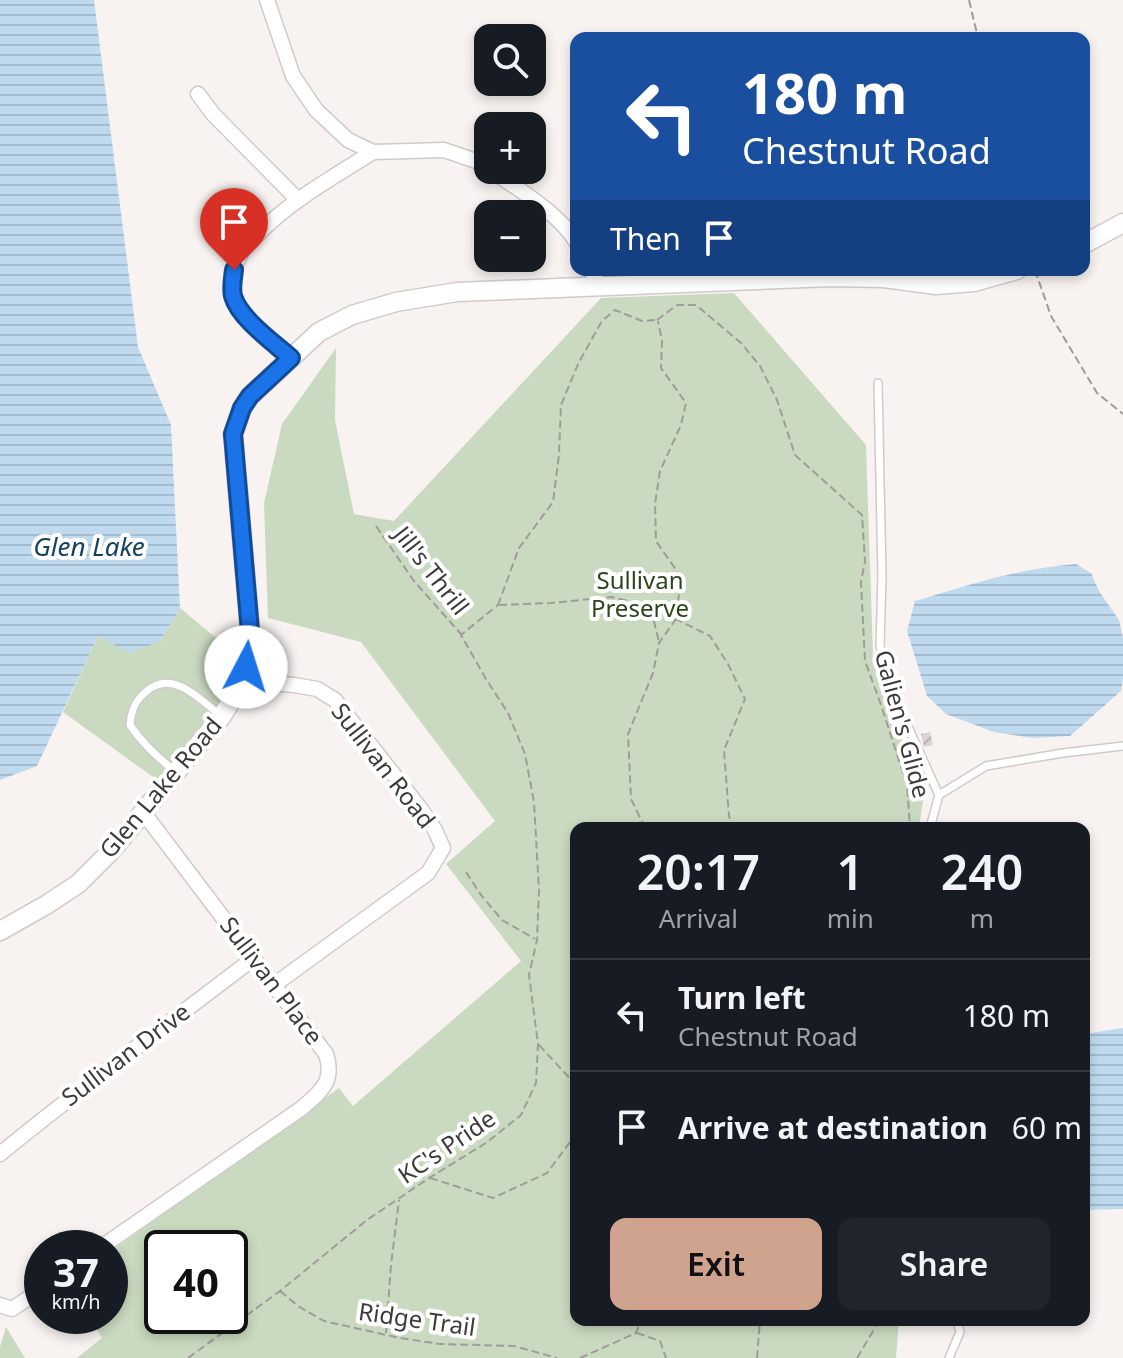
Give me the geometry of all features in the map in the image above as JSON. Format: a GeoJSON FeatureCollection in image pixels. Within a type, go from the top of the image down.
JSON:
{"type":"FeatureCollection","features":[{"type":"Feature","properties":{"kind":"street"},"geometry":{"type":"LineString","coordinates":[[267,0],[293,76],[316,110],[348,140],[373,152],[444,150],[474,160]]}},
{"type":"Feature","properties":{"kind":"street"},"geometry":{"type":"LineString","coordinates":[[198,94],[213,114],[298,200]]}},
{"type":"Feature","properties":{"kind":"street"},"geometry":{"type":"LineString","coordinates":[[291,358],[238,306],[232,294],[234,270],[242,251],[268,224],[308,192],[373,152]]}},
{"type":"Feature","properties":{"kind":"street"},"geometry":{"type":"LineString","coordinates":[[510,184],[570,232]]}},
{"type":"Feature","properties":{"kind":"street"},"geometry":{"type":"LineString","coordinates":[[1090,241],[1123,223]]}},
{"type":"Feature","properties":{"kind":"street","name":"Glen Lake Road"},"geometry":{"type":"LineString","coordinates":[[0,931],[78,884],[112,850],[222,716],[241,681],[246,667],[250,631],[233,434],[242,408],[250,396],[319,332],[352,315],[396,302],[457,292],[595,278],[884,278],[936,285],[974,282],[996,276]]}},
{"type":"Feature","properties":{"kind":"street","name":"Sullivan Road"},"geometry":{"type":"LineString","coordinates":[[241,681],[317,689],[335,700],[420,808],[443,848],[428,873],[274,985]]}},
{"type":"Feature","properties":{"kind":"street","name":"Sullivan Place"},"geometry":{"type":"LineString","coordinates":[[126,1230],[302,1108],[324,1089],[329,1078],[326,1054],[143,812]]}},
{"type":"Feature","properties":{"kind":"street","name":"Sullivan Drive"},"geometry":{"type":"LineString","coordinates":[[0,1154],[75,1092],[254,958]]}},
{"type":"Feature","properties":{"kind":"street"},"geometry":{"type":"LineString","coordinates":[[0,1305],[12,1309],[24,1301]]}},
{"type":"Feature","properties":{"kind":"lane"},"geometry":{"type":"LineString","coordinates":[[878,383],[882,560],[880,646],[895,698],[939,795],[932,822]]}},
{"type":"Feature","properties":{"kind":"lane"},"geometry":{"type":"LineString","coordinates":[[176,772],[158,758],[130,725],[133,707],[140,696],[160,682],[178,685],[222,716]]}},
{"type":"Feature","properties":{"kind":"lane"},"geometry":{"type":"LineString","coordinates":[[939,795],[986,766],[1123,746]]}},
{"type":"Feature","properties":{"kind":"lane"},"geometry":{"type":"LineString","coordinates":[[949,1358],[960,1332],[958,1326]]}},
{"type":"Feature","properties":{"kind":"path"},"geometry":{"type":"LineString","coordinates":[[969,0],[977,32]]}},
{"type":"Feature","properties":{"kind":"path"},"geometry":{"type":"LineString","coordinates":[[1037,276],[1051,316],[1097,393],[1123,414]]}},
{"type":"Feature","properties":{"kind":"path","name":"Galien's Glide"},"geometry":{"type":"LineString","coordinates":[[657,320],[677,305],[696,305],[741,343],[760,366],[795,455],[862,515],[865,661],[907,785],[910,822]]}},
{"type":"Feature","properties":{"kind":"path"},"geometry":{"type":"LineString","coordinates":[[461,635],[498,605],[519,548],[553,502],[561,405],[579,362],[602,321],[615,310],[642,321],[657,320],[662,341],[661,368],[686,403],[681,425],[660,471],[655,504],[656,541],[681,577],[676,619],[659,643],[653,673],[628,734],[631,799],[642,822]]}},
{"type":"Feature","properties":{"kind":"path","name":"Jill's Thrill"},"geometry":{"type":"LineString","coordinates":[[376,526],[414,581],[461,635],[508,713],[525,754],[534,802],[539,890],[537,940]]}},
{"type":"Feature","properties":{"kind":"path"},"geometry":{"type":"LineString","coordinates":[[498,605],[611,597],[651,608],[710,636],[745,699],[724,750],[731,822]]}},
{"type":"Feature","properties":{"kind":"path"},"geometry":{"type":"LineString","coordinates":[[651,608],[659,643]]}},
{"type":"Feature","properties":{"kind":"path"},"geometry":{"type":"LineString","coordinates":[[466,872],[502,920],[537,940]]}},
{"type":"Feature","properties":{"kind":"path","name":"KC's Pride"},"geometry":{"type":"LineString","coordinates":[[188,1358],[280,1291],[367,1220],[486,1143],[521,1115],[536,1083],[538,1044],[529,975],[537,940]]}},
{"type":"Feature","properties":{"kind":"path"},"geometry":{"type":"LineString","coordinates":[[538,1044],[570,1079]]}},
{"type":"Feature","properties":{"kind":"path"},"geometry":{"type":"LineString","coordinates":[[429,1178],[493,1198],[547,1173],[570,1142]]}},
{"type":"Feature","properties":{"kind":"path"},"geometry":{"type":"LineString","coordinates":[[386,1334],[400,1198]]}},
{"type":"Feature","properties":{"kind":"path","name":"Ridge Trail"},"geometry":{"type":"LineString","coordinates":[[280,1291],[324,1321],[440,1344],[514,1346],[557,1358]]}},
{"type":"Feature","properties":{"kind":"path"},"geometry":{"type":"LineString","coordinates":[[636,1333],[639,1326]]}},
{"type":"Feature","properties":{"kind":"path"},"geometry":{"type":"LineString","coordinates":[[757,1358],[760,1326]]}},
{"type":"Feature","properties":{"kind":"path"},"geometry":{"type":"LineString","coordinates":[[857,1358],[875,1326]]}},
{"type":"Feature","properties":{"kind":"path"},"geometry":{"type":"LineString","coordinates":[[580,1358],[636,1333],[660,1341],[666,1358]]}},
{"type":"Feature","properties":{"kind":"green space","name":"Sullivan Preserve"},"geometry":{"type":"Polygon","coordinates":[[[734,293],[866,445],[873,655],[923,800],[920,822],[570,822],[570,1326],[899,1326],[896,1358],[77,1358],[102,1338],[99,1334],[128,1334],[128,1239],[339,1088],[353,1106],[521,961],[446,864],[495,821],[361,642],[268,618],[264,503],[282,424],[336,348],[335,420],[354,514],[394,521],[601,298],[734,293]]]}},
{"type":"Feature","properties":{"kind":"green space"},"geometry":{"type":"Polygon","coordinates":[[[180,608],[240,658],[238,675],[224,700],[157,780],[63,712],[98,636],[160,641],[180,608]]]}},
{"type":"Feature","properties":{"kind":"green space"},"geometry":{"type":"Polygon","coordinates":[[[6,1327],[25,1358],[0,1358],[6,1327]]]}},
{"type":"Feature","properties":{"kind":"water","name":"Glen Lake"},"geometry":{"type":"Polygon","coordinates":[[[0,0],[94,0],[138,347],[171,425],[180,608],[160,641],[130,653],[98,636],[37,766],[0,780],[0,0]]]}},
{"type":"Feature","properties":{"kind":"water"},"geometry":{"type":"Polygon","coordinates":[[[1076,564],[1091,573],[1119,620],[1123,638],[1121,691],[1070,736],[1033,738],[994,732],[946,714],[927,696],[907,631],[915,601],[1014,573],[1076,564]]]}},
{"type":"Feature","properties":{"kind":"water"},"geometry":{"type":"Polygon","coordinates":[[[1123,1028],[1123,1209],[1090,1210],[1090,1033],[1123,1028]]]}},
{"type":"Feature","properties":{"kind":"building"},"geometry":{"type":"Polygon","coordinates":[[[930,732],[933,745],[924,747],[921,734],[930,732]]]}},
{"type":"Feature","properties":{"kind":"route"},"geometry":{"type":"LineString","coordinates":[[234,270],[232,294],[238,306],[291,358],[250,396],[242,408],[233,434],[250,631],[246,667]]}}]}
